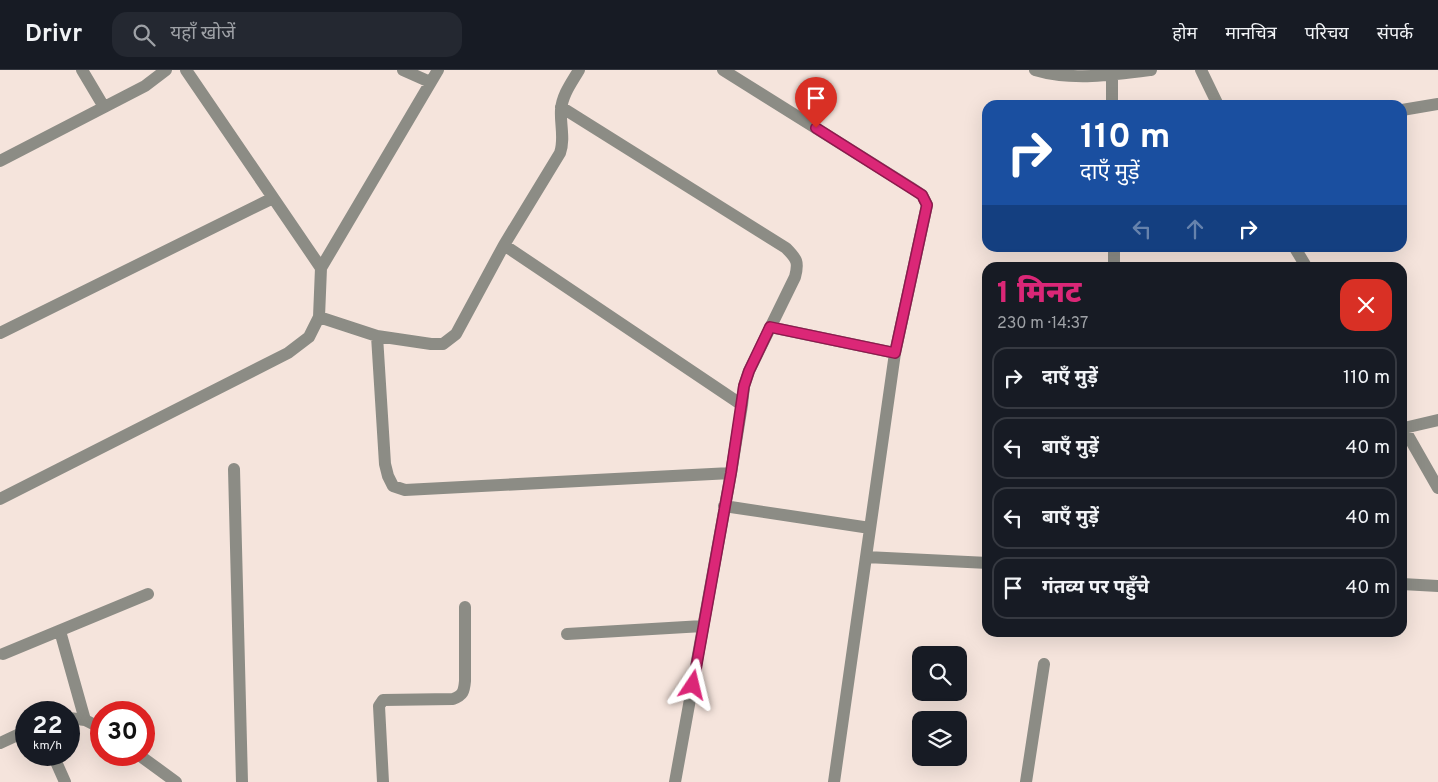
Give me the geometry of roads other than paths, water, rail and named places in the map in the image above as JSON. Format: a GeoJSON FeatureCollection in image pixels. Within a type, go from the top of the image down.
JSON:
{"type":"FeatureCollection","features":[{"type":"Feature","properties":{"kind":"street"},"geometry":{"type":"LineString","coordinates":[[82,70],[104,107]]}},
{"type":"Feature","properties":{"kind":"street"},"geometry":{"type":"LineString","coordinates":[[0,161],[145,86],[166,70]]}},
{"type":"Feature","properties":{"kind":"street"},"geometry":{"type":"LineString","coordinates":[[186,70],[321,268]]}},
{"type":"Feature","properties":{"kind":"street"},"geometry":{"type":"LineString","coordinates":[[403,70],[430,82]]}},
{"type":"Feature","properties":{"kind":"street"},"geometry":{"type":"LineString","coordinates":[[0,499],[288,353],[309,337],[319,317],[321,268],[438,70]]}},
{"type":"Feature","properties":{"kind":"street"},"geometry":{"type":"LineString","coordinates":[[319,317],[377,336],[431,344],[443,344],[456,334],[504,245],[560,153],[563,146],[561,108],[567,90],[579,70]]}},
{"type":"Feature","properties":{"kind":"street"},"geometry":{"type":"LineString","coordinates":[[723,70],[922,195],[927,205],[895,353],[834,782]]}},
{"type":"Feature","properties":{"kind":"street"},"geometry":{"type":"LineString","coordinates":[[1035,70],[1049,74],[1112,76],[1151,70]]}},
{"type":"Feature","properties":{"kind":"street"},"geometry":{"type":"LineString","coordinates":[[1201,70],[1216,100]]}},
{"type":"Feature","properties":{"kind":"street"},"geometry":{"type":"LineString","coordinates":[[1112,76],[1112,100]]}},
{"type":"Feature","properties":{"kind":"street"},"geometry":{"type":"LineString","coordinates":[[1407,109],[1438,104]]}},
{"type":"Feature","properties":{"kind":"street"},"geometry":{"type":"LineString","coordinates":[[561,108],[786,248],[795,256],[798,266],[795,277],[749,371],[744,386],[731,473],[676,782]]}},
{"type":"Feature","properties":{"kind":"street"},"geometry":{"type":"LineString","coordinates":[[0,334],[273,198]]}},
{"type":"Feature","properties":{"kind":"street"},"geometry":{"type":"LineString","coordinates":[[504,245],[742,405]]}},
{"type":"Feature","properties":{"kind":"street"},"geometry":{"type":"LineString","coordinates":[[770,327],[895,353]]}},
{"type":"Feature","properties":{"kind":"street"},"geometry":{"type":"LineString","coordinates":[[377,336],[386,464],[388,476],[393,486],[405,490],[731,473]]}},
{"type":"Feature","properties":{"kind":"street"},"geometry":{"type":"LineString","coordinates":[[1407,426],[1438,420]]}},
{"type":"Feature","properties":{"kind":"street"},"geometry":{"type":"LineString","coordinates":[[1407,432],[1438,488]]}},
{"type":"Feature","properties":{"kind":"street"},"geometry":{"type":"LineString","coordinates":[[234,469],[242,782]]}},
{"type":"Feature","properties":{"kind":"street"},"geometry":{"type":"LineString","coordinates":[[724,506],[870,528]]}},
{"type":"Feature","properties":{"kind":"street"},"geometry":{"type":"LineString","coordinates":[[866,557],[982,563]]}},
{"type":"Feature","properties":{"kind":"street"},"geometry":{"type":"LineString","coordinates":[[1407,584],[1438,586]]}},
{"type":"Feature","properties":{"kind":"street"},"geometry":{"type":"LineString","coordinates":[[3,654],[148,594]]}},
{"type":"Feature","properties":{"kind":"street"},"geometry":{"type":"LineString","coordinates":[[383,782],[379,706],[383,700],[453,699],[464,692],[465,608]]}},
{"type":"Feature","properties":{"kind":"street"},"geometry":{"type":"LineString","coordinates":[[567,634],[703,626]]}},
{"type":"Feature","properties":{"kind":"street"},"geometry":{"type":"LineString","coordinates":[[60,631],[85,720]]}},
{"type":"Feature","properties":{"kind":"street"},"geometry":{"type":"LineString","coordinates":[[1026,782],[1044,664]]}},
{"type":"Feature","properties":{"kind":"street"},"geometry":{"type":"LineString","coordinates":[[80,719],[90,722]]}},
{"type":"Feature","properties":{"kind":"street"},"geometry":{"type":"LineString","coordinates":[[0,742],[15,736]]}},
{"type":"Feature","properties":{"kind":"street"},"geometry":{"type":"LineString","coordinates":[[58,766],[65,782]]}},
{"type":"Feature","properties":{"kind":"street"},"geometry":{"type":"LineString","coordinates":[[154,766],[176,782]]}}]}
